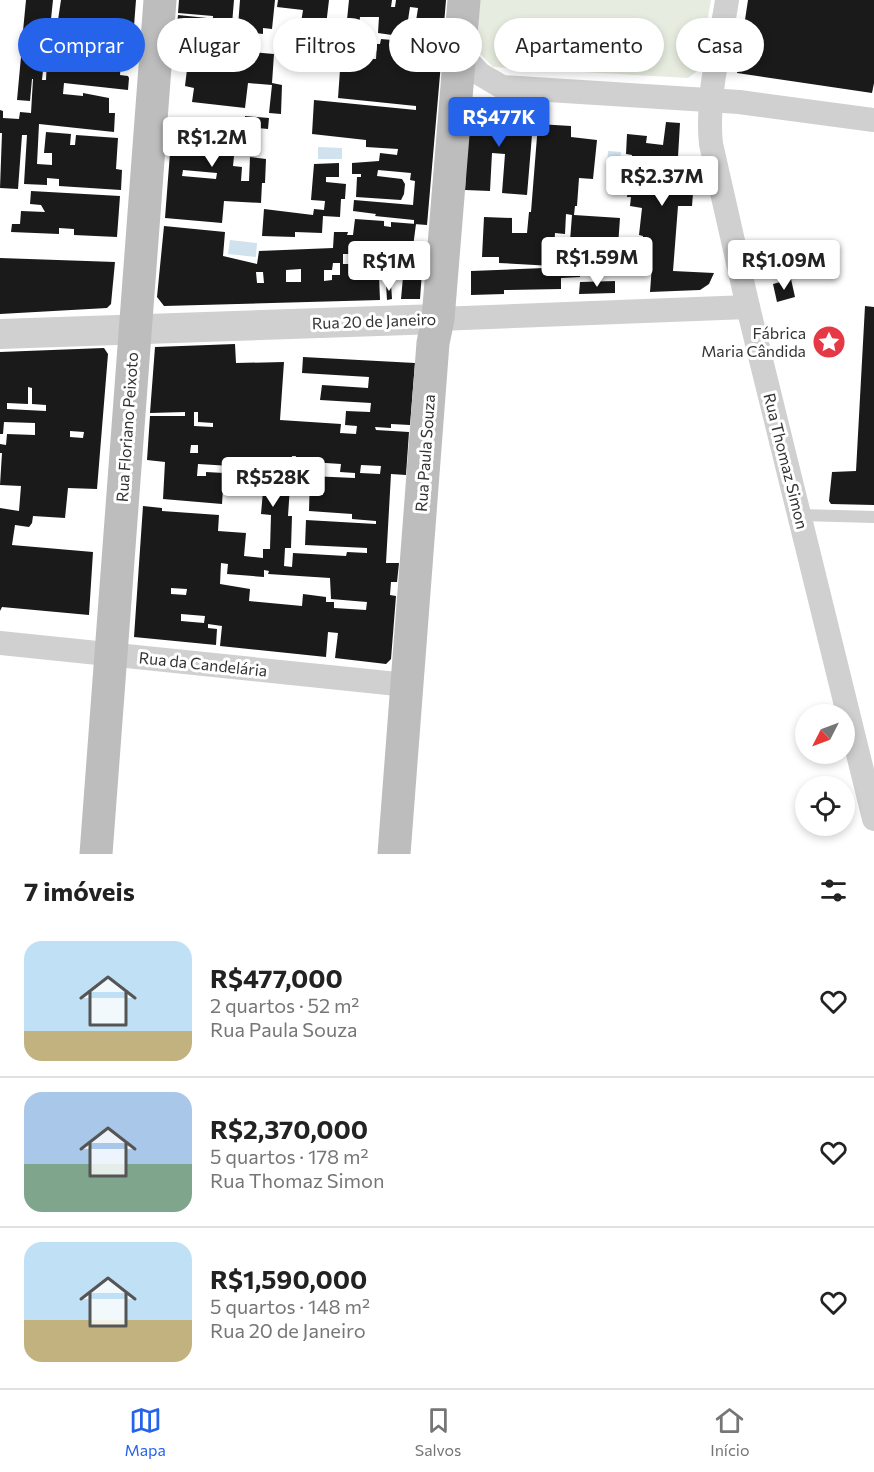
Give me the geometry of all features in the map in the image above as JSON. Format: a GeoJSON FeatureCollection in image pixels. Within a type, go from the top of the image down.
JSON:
{"type":"FeatureCollection","features":[{"type":"Feature","properties":{"kind":"main road","name":"Rua Floriano Peixoto"},"geometry":{"type":"LineString","coordinates":[[96,854],[160,0]]}},
{"type":"Feature","properties":{"kind":"main road","name":"Rua Paula Souza"},"geometry":{"type":"LineString","coordinates":[[463,18],[464,0]]}},
{"type":"Feature","properties":{"kind":"main road","name":"Rua Paula Souza"},"geometry":{"type":"LineString","coordinates":[[394,854],[434,343],[438,319],[458,72]]}},
{"type":"Feature","properties":{"kind":"street","name":"Rua Thomaz Simon"},"geometry":{"type":"LineString","coordinates":[[727,0],[711,101],[709,129],[711,144],[748,307],[874,819]]}},
{"type":"Feature","properties":{"kind":"street"},"geometry":{"type":"LineString","coordinates":[[478,72],[502,87],[739,102],[874,120]]}},
{"type":"Feature","properties":{"kind":"street","name":"Rua 20 de Janeiro"},"geometry":{"type":"LineString","coordinates":[[0,334],[748,307]]}},
{"type":"Feature","properties":{"kind":"street","name":"Rua da Candelária"},"geometry":{"type":"LineString","coordinates":[[0,643],[407,685]]}},
{"type":"Feature","properties":{"kind":"lane"},"geometry":{"type":"LineString","coordinates":[[800,515],[874,518]]}},
{"type":"Feature","properties":{"kind":"shaded area"},"geometry":{"type":"Polygon","coordinates":[[[480,0],[711,0],[708,18],[676,18],[676,72],[696,72],[688,78],[582,72],[664,72],[664,18],[494,18],[494,67],[482,56],[482,18],[479,18],[480,0]]]}},
{"type":"Feature","properties":{"kind":"water"},"geometry":{"type":"Polygon","coordinates":[[[318,147],[342,148],[342,159],[318,159],[318,147]]]}},
{"type":"Feature","properties":{"kind":"water"},"geometry":{"type":"Polygon","coordinates":[[[608,151],[621,152],[618,182],[606,181],[608,151]]]}},
{"type":"Feature","properties":{"kind":"water"},"geometry":{"type":"Polygon","coordinates":[[[230,240],[257,243],[256,257],[228,254],[230,240]]]}},
{"type":"Feature","properties":{"kind":"building"},"geometry":{"type":"Polygon","coordinates":[[[26,0],[53,0],[51,18],[24,18],[26,0]]]}},
{"type":"Feature","properties":{"kind":"building"},"geometry":{"type":"Polygon","coordinates":[[[61,0],[136,0],[135,18],[58,18],[61,0]]]}},
{"type":"Feature","properties":{"kind":"building"},"geometry":{"type":"Polygon","coordinates":[[[179,0],[234,0],[232,18],[178,13],[179,0]]]}},
{"type":"Feature","properties":{"kind":"building"},"geometry":{"type":"Polygon","coordinates":[[[240,0],[275,0],[272,29],[263,28],[263,34],[261,34],[261,18],[239,18],[240,0]]]}},
{"type":"Feature","properties":{"kind":"building"},"geometry":{"type":"Polygon","coordinates":[[[278,0],[329,0],[327,18],[302,18],[303,10],[277,7],[278,0]]]}},
{"type":"Feature","properties":{"kind":"building"},"geometry":{"type":"Polygon","coordinates":[[[349,0],[392,0],[391,7],[395,7],[396,0],[446,0],[444,18],[416,18],[418,8],[410,7],[408,18],[389,18],[389,35],[378,33],[379,17],[347,18],[349,0]]]}},
{"type":"Feature","properties":{"kind":"building"},"geometry":{"type":"Polygon","coordinates":[[[748,0],[874,0],[872,93],[737,73],[764,72],[764,18],[745,18],[748,0]]]}},
{"type":"Feature","properties":{"kind":"building"},"geometry":{"type":"Polygon","coordinates":[[[178,15],[207,18],[178,18],[178,15]]]}},
{"type":"Feature","properties":{"kind":"building"},"geometry":{"type":"Polygon","coordinates":[[[381,39],[389,40],[389,72],[440,72],[427,225],[414,224],[414,220],[353,211],[354,200],[413,205],[415,181],[410,180],[411,173],[378,170],[377,176],[402,179],[405,184],[401,200],[356,197],[357,177],[361,177],[361,174],[352,174],[352,163],[379,161],[380,153],[397,155],[398,149],[366,147],[366,140],[312,134],[314,100],[416,110],[416,106],[338,98],[340,72],[377,72],[377,44],[380,44],[381,39]]]}},
{"type":"Feature","properties":{"kind":"building"},"geometry":{"type":"Polygon","coordinates":[[[261,53],[273,54],[272,83],[282,85],[281,114],[269,113],[272,85],[248,83],[245,108],[192,102],[194,88],[185,86],[187,72],[261,72],[261,53]]]}},
{"type":"Feature","properties":{"kind":"building"},"geometry":{"type":"Polygon","coordinates":[[[20,72],[43,72],[42,80],[46,80],[46,72],[120,72],[120,75],[128,76],[128,90],[64,83],[63,94],[83,96],[83,93],[109,98],[109,113],[115,113],[114,132],[39,124],[37,164],[52,165],[52,153],[44,153],[46,132],[71,134],[70,145],[75,145],[76,135],[118,138],[116,169],[122,170],[121,190],[59,186],[59,179],[47,178],[47,185],[24,184],[27,135],[22,135],[18,189],[0,188],[2,133],[0,133],[0,110],[3,111],[3,118],[19,119],[20,112],[31,113],[33,79],[30,101],[17,100],[20,72]]]}},
{"type":"Feature","properties":{"kind":"building"},"geometry":{"type":"Polygon","coordinates":[[[469,106],[534,111],[527,195],[502,193],[505,154],[492,153],[490,191],[465,190],[469,106]]]}},
{"type":"Feature","properties":{"kind":"building"},"geometry":{"type":"Polygon","coordinates":[[[245,116],[269,118],[268,129],[258,128],[257,142],[251,142],[251,156],[234,156],[233,166],[242,167],[241,181],[249,181],[250,157],[266,159],[261,203],[224,201],[222,223],[165,218],[170,153],[183,155],[183,150],[170,149],[172,118],[214,123],[213,131],[216,132],[217,117],[245,120],[245,116]],[[183,170],[182,176],[216,179],[217,173],[183,170]]]}},
{"type":"Feature","properties":{"kind":"building"},"geometry":{"type":"Polygon","coordinates":[[[666,122],[680,123],[678,157],[692,157],[691,180],[694,180],[692,206],[678,206],[673,271],[714,273],[709,284],[700,290],[650,292],[652,265],[641,264],[643,236],[639,235],[642,208],[630,206],[631,197],[627,197],[632,155],[626,154],[627,134],[647,136],[646,143],[663,145],[666,122]],[[653,177],[652,185],[659,186],[660,178],[653,177]]]}},
{"type":"Feature","properties":{"kind":"building"},"geometry":{"type":"Polygon","coordinates":[[[538,124],[571,126],[571,137],[597,140],[593,179],[579,178],[574,215],[620,218],[618,246],[583,244],[580,277],[561,278],[561,289],[504,290],[504,294],[471,295],[471,271],[568,267],[572,215],[566,214],[565,234],[555,233],[553,266],[499,263],[499,257],[482,257],[484,217],[512,218],[512,233],[527,233],[529,212],[531,212],[538,124]]]}},
{"type":"Feature","properties":{"kind":"building"},"geometry":{"type":"Polygon","coordinates":[[[339,163],[339,177],[326,177],[326,182],[346,184],[345,199],[341,199],[340,217],[323,216],[322,233],[295,232],[295,237],[262,236],[264,209],[313,215],[314,209],[324,210],[325,201],[311,200],[314,164],[339,163]]]}},
{"type":"Feature","properties":{"kind":"building"},"geometry":{"type":"Polygon","coordinates":[[[31,191],[120,196],[117,237],[74,235],[74,229],[59,228],[59,234],[11,232],[12,224],[20,224],[21,211],[45,212],[41,205],[30,204],[31,191]]]}},
{"type":"Feature","properties":{"kind":"building"},"geometry":{"type":"Polygon","coordinates":[[[355,219],[384,221],[384,226],[391,227],[391,222],[416,224],[410,270],[422,271],[420,299],[401,299],[404,266],[379,265],[379,258],[368,258],[368,264],[372,265],[373,274],[379,275],[380,300],[164,306],[157,297],[164,226],[225,232],[223,256],[257,264],[259,251],[333,248],[334,232],[348,232],[347,235],[353,235],[355,219]],[[343,254],[343,264],[350,264],[351,254],[343,254]],[[333,263],[332,270],[324,270],[324,281],[332,280],[332,275],[340,275],[340,263],[333,263]],[[301,269],[286,270],[286,282],[301,282],[301,269]],[[256,272],[257,283],[264,283],[263,272],[256,272]]]}},
{"type":"Feature","properties":{"kind":"building"},"geometry":{"type":"Polygon","coordinates":[[[0,258],[115,262],[111,304],[107,308],[0,314],[0,258]]]}},
{"type":"Feature","properties":{"kind":"building"},"geometry":{"type":"Polygon","coordinates":[[[791,279],[795,297],[777,302],[773,284],[791,279]]]}},
{"type":"Feature","properties":{"kind":"building"},"geometry":{"type":"Polygon","coordinates":[[[615,281],[615,293],[579,294],[580,282],[615,281]]]}},
{"type":"Feature","properties":{"kind":"building"},"geometry":{"type":"Polygon","coordinates":[[[386,284],[391,284],[392,299],[387,300],[386,284]]]}},
{"type":"Feature","properties":{"kind":"building"},"geometry":{"type":"Polygon","coordinates":[[[865,306],[874,307],[874,505],[831,504],[829,501],[832,472],[856,471],[865,306]]]}},
{"type":"Feature","properties":{"kind":"building"},"geometry":{"type":"Polygon","coordinates":[[[235,344],[236,363],[284,362],[280,420],[341,424],[340,433],[356,434],[357,426],[345,425],[346,411],[370,412],[371,403],[320,400],[322,385],[368,388],[369,377],[302,373],[303,357],[415,363],[410,425],[391,424],[391,428],[375,427],[376,430],[409,432],[406,475],[391,474],[386,563],[399,563],[397,582],[391,582],[390,595],[396,596],[391,659],[386,664],[335,658],[338,633],[328,632],[326,657],[220,646],[222,626],[208,624],[208,628],[217,629],[216,645],[134,637],[143,506],[162,508],[162,511],[219,515],[218,531],[246,533],[244,556],[263,558],[263,549],[270,549],[271,515],[261,514],[265,468],[198,464],[197,476],[206,476],[206,472],[224,473],[222,504],[163,499],[165,462],[147,460],[150,416],[185,416],[185,412],[150,413],[155,347],[235,344]],[[194,412],[194,426],[213,427],[213,423],[198,422],[198,412],[194,412]],[[191,445],[190,453],[198,453],[198,445],[191,445]],[[292,456],[288,516],[292,516],[291,548],[285,548],[284,566],[292,567],[293,553],[346,556],[347,552],[367,553],[367,548],[305,545],[306,520],[376,524],[376,521],[352,519],[352,514],[309,511],[310,476],[355,478],[355,473],[340,472],[341,464],[295,461],[296,456],[292,456]],[[361,465],[360,473],[380,474],[381,466],[361,465]],[[221,563],[220,584],[250,589],[249,601],[302,606],[303,594],[326,597],[326,602],[334,602],[334,608],[366,610],[367,602],[331,599],[330,578],[268,574],[269,571],[264,570],[264,577],[227,574],[228,564],[221,563]],[[171,588],[171,594],[186,595],[187,589],[171,588]],[[181,614],[181,621],[204,623],[205,616],[181,614]]]}},
{"type":"Feature","properties":{"kind":"building"},"geometry":{"type":"Polygon","coordinates":[[[104,348],[108,354],[97,489],[68,488],[65,518],[33,516],[29,527],[15,525],[12,545],[93,552],[89,615],[2,607],[0,611],[0,508],[19,511],[21,486],[0,485],[2,453],[0,453],[0,444],[6,445],[7,434],[35,435],[35,423],[4,422],[3,434],[0,434],[0,352],[104,348]],[[28,387],[28,404],[7,403],[7,409],[46,411],[46,405],[32,404],[32,388],[28,387]],[[70,431],[70,437],[83,438],[84,432],[70,431]]]}},
{"type":"Feature","properties":{"kind":"place","name":"Fábrica Maria Cândida"},"geometry":{"type":"Point","coordinates":[829,342]}}]}
